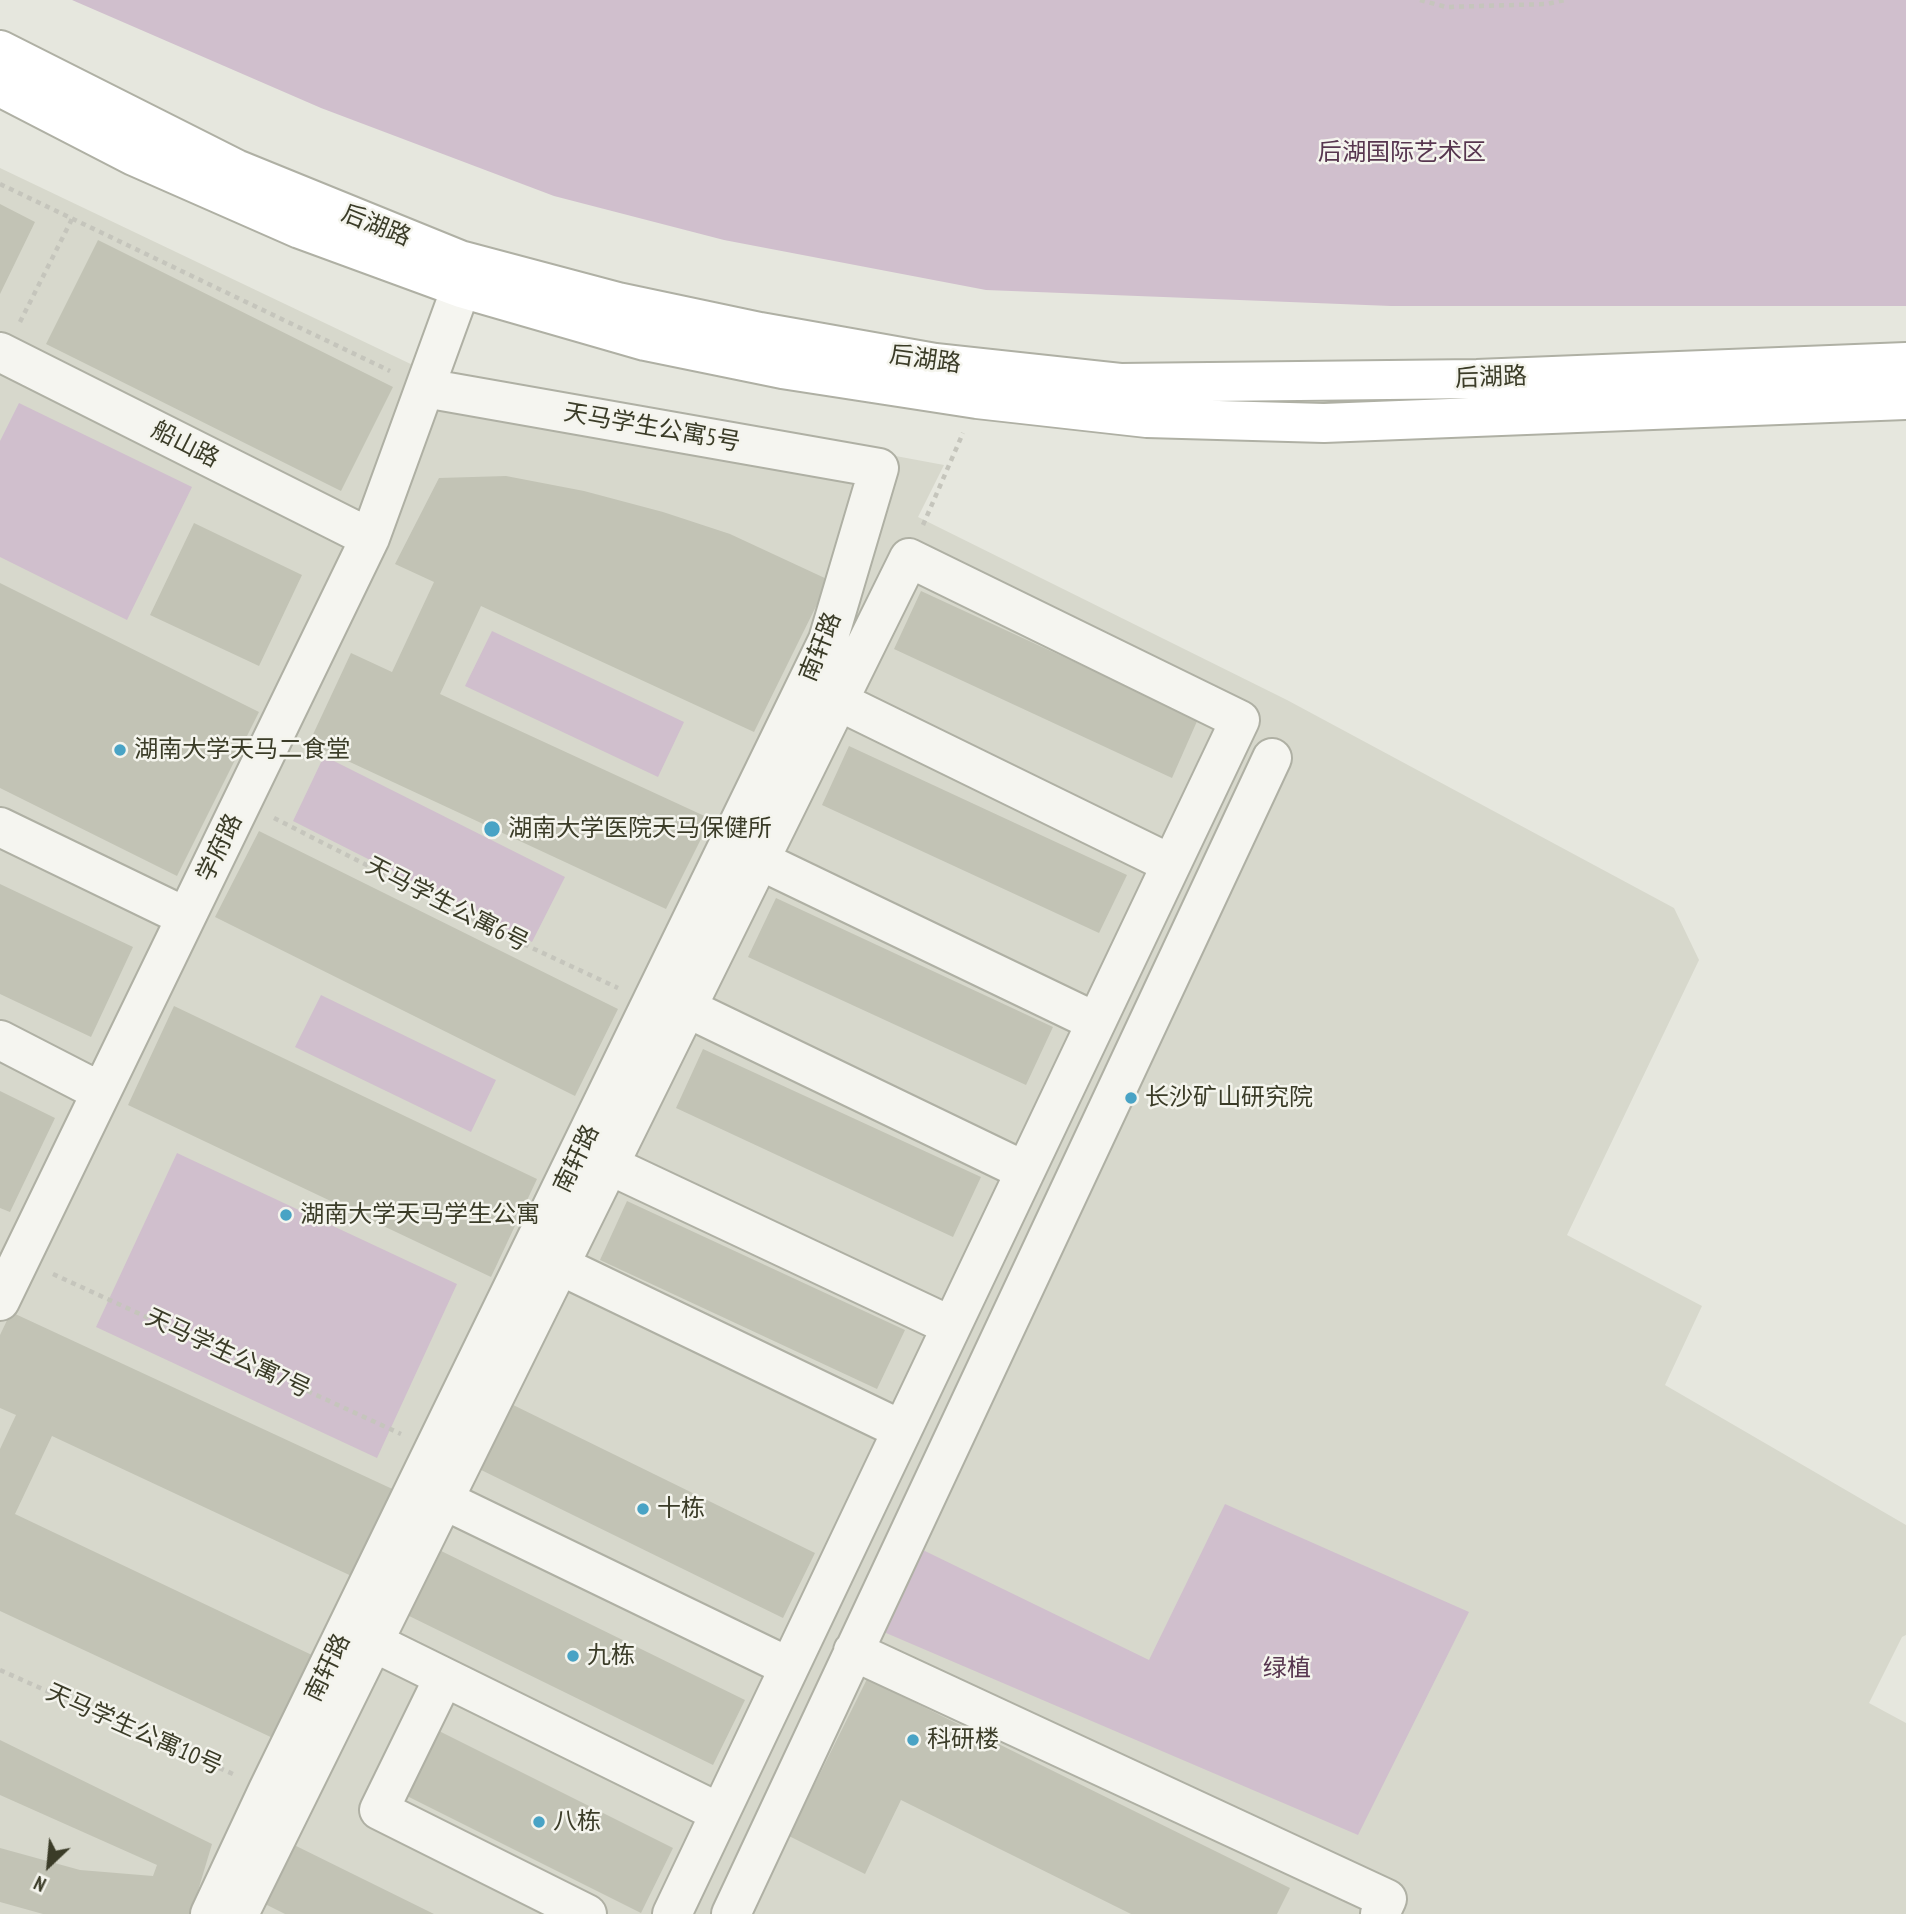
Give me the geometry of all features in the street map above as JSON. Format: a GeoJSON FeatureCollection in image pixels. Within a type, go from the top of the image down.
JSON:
{"type":"FeatureCollection","features":[{"type":"Feature","properties":{"kind":"main road","name":"后湖路"},"geometry":{"type":"LineString","coordinates":[[0,50],[236,169],[460,260],[618,302],[760,332],[935,362],[1120,383],[1477,379],[1906,362]]}},
{"type":"Feature","properties":{"kind":"main road","name":"后湖路"},"geometry":{"type":"LineString","coordinates":[[0,87],[134,156],[287,223],[461,289],[645,341],[782,369],[977,399],[1147,418],[1324,423],[1906,400]]}},
{"type":"Feature","properties":{"kind":"street","name":"学府路"},"geometry":{"type":"LineString","coordinates":[[0,1301],[10,1254],[101,1092],[370,538],[461,289]]}},
{"type":"Feature","properties":{"kind":"street","name":"船山路"},"geometry":{"type":"LineString","coordinates":[[1,356],[370,538]]}},
{"type":"Feature","properties":{"kind":"street","name":"天马学生公寓5号"},"geometry":{"type":"LineString","coordinates":[[425,388],[879,468]]}},
{"type":"Feature","properties":{"kind":"street","name":"南轩路"},"geometry":{"type":"LineString","coordinates":[[210,1914],[435,1450],[670,1006],[828,640],[879,468]]}},
{"type":"Feature","properties":{"kind":"street"},"geometry":{"type":"LineString","coordinates":[[239,1914],[609,1165],[670,1006],[759,860],[909,558],[1240,720],[672,1914]]}},
{"type":"Feature","properties":{"kind":"street"},"geometry":{"type":"LineString","coordinates":[[838,702],[1171,864]]}},
{"type":"Feature","properties":{"kind":"street"},"geometry":{"type":"LineString","coordinates":[[731,1914],[1272,758]]}},
{"type":"Feature","properties":{"kind":"street"},"geometry":{"type":"LineString","coordinates":[[0,827],[186,918]]}},
{"type":"Feature","properties":{"kind":"street"},"geometry":{"type":"LineString","coordinates":[[759,860],[1096,1022]]}},
{"type":"Feature","properties":{"kind":"street"},"geometry":{"type":"LineString","coordinates":[[670,1006],[1025,1171]]}},
{"type":"Feature","properties":{"kind":"street"},"geometry":{"type":"LineString","coordinates":[[0,1040],[101,1092]]}},
{"type":"Feature","properties":{"kind":"street"},"geometry":{"type":"LineString","coordinates":[[609,1165],[951,1326]]}},
{"type":"Feature","properties":{"kind":"street"},"geometry":{"type":"LineString","coordinates":[[559,1265],[902,1430]]}},
{"type":"Feature","properties":{"kind":"street"},"geometry":{"type":"LineString","coordinates":[[444,1500],[789,1667]]}},
{"type":"Feature","properties":{"kind":"street"},"geometry":{"type":"LineString","coordinates":[[373,1642],[720,1813]]}},
{"type":"Feature","properties":{"kind":"street"},"geometry":{"type":"LineString","coordinates":[[853,1651],[1387,1899],[1380,1914]]}},
{"type":"Feature","properties":{"kind":"street"},"geometry":{"type":"LineString","coordinates":[[444,1677],[379,1810],[587,1914]]}},
{"type":"Feature","properties":{"kind":"path"},"geometry":{"type":"LineString","coordinates":[[1420,0],[1446,6],[1547,4],[1565,0]]}},
{"type":"Feature","properties":{"kind":"path"},"geometry":{"type":"LineString","coordinates":[[0,184],[425,388]]}},
{"type":"Feature","properties":{"kind":"path"},"geometry":{"type":"LineString","coordinates":[[1,356],[72,219]]}},
{"type":"Feature","properties":{"kind":"path"},"geometry":{"type":"LineString","coordinates":[[909,558],[977,399]]}},
{"type":"Feature","properties":{"kind":"path","name":"天马学生公寓6号"},"geometry":{"type":"LineString","coordinates":[[242,801],[502,934],[670,1006]]}},
{"type":"Feature","properties":{"kind":"path","name":"天马学生公寓7号"},"geometry":{"type":"LineString","coordinates":[[10,1254],[435,1450]]}},
{"type":"Feature","properties":{"kind":"path","name":"天马学生公寓10号"},"geometry":{"type":"LineString","coordinates":[[0,1671],[268,1790]]}},
{"type":"Feature","properties":{"kind":"shaded area","name":"长沙矿山研究院"},"geometry":{"type":"Polygon","coordinates":[[[0,168],[417,367],[944,465],[918,517],[1287,700],[1674,908],[1699,960],[1567,1235],[1702,1306],[1665,1385],[1906,1525],[1906,1635],[1902,1637],[1869,1703],[1906,1723],[1906,1914],[0,1914],[0,168]]]}},
{"type":"Feature","properties":{"kind":"green space","name":"后湖国际艺术区"},"geometry":{"type":"Polygon","coordinates":[[[72,0],[1906,0],[1906,306],[1391,306],[986,290],[724,240],[554,196],[321,108],[72,0]]]}},
{"type":"Feature","properties":{"kind":"green space"},"geometry":{"type":"Polygon","coordinates":[[[19,403],[192,487],[127,620],[0,557],[0,441],[19,403]]]}},
{"type":"Feature","properties":{"kind":"green space"},"geometry":{"type":"Polygon","coordinates":[[[492,631],[684,722],[658,777],[465,686],[492,631]]]}},
{"type":"Feature","properties":{"kind":"green space"},"geometry":{"type":"Polygon","coordinates":[[[324,756],[565,877],[532,942],[293,821],[324,756]]]}},
{"type":"Feature","properties":{"kind":"green space"},"geometry":{"type":"Polygon","coordinates":[[[321,995],[496,1080],[471,1132],[295,1047],[321,995]]]}},
{"type":"Feature","properties":{"kind":"green space"},"geometry":{"type":"Polygon","coordinates":[[[177,1153],[457,1284],[377,1458],[96,1327],[177,1153]]]}},
{"type":"Feature","properties":{"kind":"green space","name":"绿植"},"geometry":{"type":"Polygon","coordinates":[[[1225,1504],[1469,1612],[1358,1835],[851,1618],[890,1534],[1149,1660],[1225,1504]]]}},
{"type":"Feature","properties":{"kind":"building"},"geometry":{"type":"Polygon","coordinates":[[[0,204],[35,222],[0,294],[0,204]]]}},
{"type":"Feature","properties":{"kind":"building"},"geometry":{"type":"Polygon","coordinates":[[[98,240],[393,387],[341,491],[46,344],[98,240]]]}},
{"type":"Feature","properties":{"kind":"building"},"geometry":{"type":"Polygon","coordinates":[[[506,476],[584,491],[663,512],[730,534],[829,580],[754,732],[481,606],[440,694],[711,819],[666,909],[309,743],[351,653],[392,672],[434,582],[395,564],[439,478],[506,476]]]}},
{"type":"Feature","properties":{"kind":"building"},"geometry":{"type":"Polygon","coordinates":[[[194,523],[302,575],[259,666],[150,615],[194,523]]]}},
{"type":"Feature","properties":{"kind":"building","name":"湖南大学天马二食堂"},"geometry":{"type":"Polygon","coordinates":[[[0,583],[259,712],[177,876],[0,788],[0,583]]]}},
{"type":"Feature","properties":{"kind":"building"},"geometry":{"type":"Polygon","coordinates":[[[921,591],[1198,719],[1172,778],[894,649],[921,591]]]}},
{"type":"Feature","properties":{"kind":"building"},"geometry":{"type":"Polygon","coordinates":[[[849,746],[1127,875],[1099,933],[822,805],[849,746]]]}},
{"type":"Feature","properties":{"kind":"building"},"geometry":{"type":"Polygon","coordinates":[[[259,831],[618,1009],[575,1096],[215,917],[259,831]]]}},
{"type":"Feature","properties":{"kind":"building"},"geometry":{"type":"Polygon","coordinates":[[[0,884],[133,947],[91,1037],[0,994],[0,884]]]}},
{"type":"Feature","properties":{"kind":"building"},"geometry":{"type":"Polygon","coordinates":[[[776,898],[1053,1027],[1026,1085],[748,957],[776,898]]]}},
{"type":"Feature","properties":{"kind":"building"},"geometry":{"type":"Polygon","coordinates":[[[174,1006],[537,1179],[491,1277],[128,1105],[174,1006]]]}},
{"type":"Feature","properties":{"kind":"building"},"geometry":{"type":"Polygon","coordinates":[[[703,1049],[981,1177],[953,1237],[676,1108],[703,1049]]]}},
{"type":"Feature","properties":{"kind":"building"},"geometry":{"type":"Polygon","coordinates":[[[0,1091],[55,1118],[10,1212],[0,1208],[0,1091]]]}},
{"type":"Feature","properties":{"kind":"building"},"geometry":{"type":"Polygon","coordinates":[[[627,1201],[905,1330],[877,1389],[600,1260],[627,1201]]]}},
{"type":"Feature","properties":{"kind":"building"},"geometry":{"type":"Polygon","coordinates":[[[11,1312],[401,1493],[360,1580],[52,1436],[15,1514],[314,1656],[275,1739],[0,1611],[0,1449],[16,1415],[0,1408],[0,1335],[11,1312]]]}},
{"type":"Feature","properties":{"kind":"building","name":"十栋"},"geometry":{"type":"Polygon","coordinates":[[[503,1400],[815,1553],[783,1618],[471,1465],[503,1400]]]}},
{"type":"Feature","properties":{"kind":"building","name":"九栋"},"geometry":{"type":"Polygon","coordinates":[[[433,1547],[745,1700],[713,1765],[401,1612],[433,1547]]]}},
{"type":"Feature","properties":{"kind":"building","name":"科研楼"},"geometry":{"type":"Polygon","coordinates":[[[867,1679],[1290,1888],[1277,1914],[1131,1914],[901,1800],[865,1874],[789,1836],[867,1679]]]}},
{"type":"Feature","properties":{"kind":"building","name":"八栋"},"geometry":{"type":"Polygon","coordinates":[[[437,1730],[673,1848],[641,1913],[405,1795],[437,1730]]]}},
{"type":"Feature","properties":{"kind":"building"},"geometry":{"type":"Polygon","coordinates":[[[0,1740],[212,1844],[191,1914],[43,1914],[0,1902],[0,1848],[80,1870],[153,1876],[157,1865],[0,1795],[0,1740]]]}},
{"type":"Feature","properties":{"kind":"building"},"geometry":{"type":"Polygon","coordinates":[[[284,1840],[434,1914],[285,1914],[255,1899],[284,1840]]]}},
{"type":"Feature","properties":{"kind":"place","name":"湖南大学天马二食堂"},"geometry":{"type":"Point","coordinates":[120,750]}},
{"type":"Feature","properties":{"kind":"place","name":"湖南大学医院天马保健所"},"geometry":{"type":"Point","coordinates":[492,829]}},
{"type":"Feature","properties":{"kind":"place","name":"长沙矿山研究院"},"geometry":{"type":"Point","coordinates":[1131,1098]}},
{"type":"Feature","properties":{"kind":"place","name":"湖南大学天马学生公寓"},"geometry":{"type":"Point","coordinates":[286,1215]}},
{"type":"Feature","properties":{"kind":"place","name":"十栋"},"geometry":{"type":"Point","coordinates":[643,1509]}},
{"type":"Feature","properties":{"kind":"place","name":"九栋"},"geometry":{"type":"Point","coordinates":[573,1656]}},
{"type":"Feature","properties":{"kind":"place","name":"科研楼"},"geometry":{"type":"Point","coordinates":[913,1740]}},
{"type":"Feature","properties":{"kind":"place","name":"八栋"},"geometry":{"type":"Point","coordinates":[539,1822]}}]}
